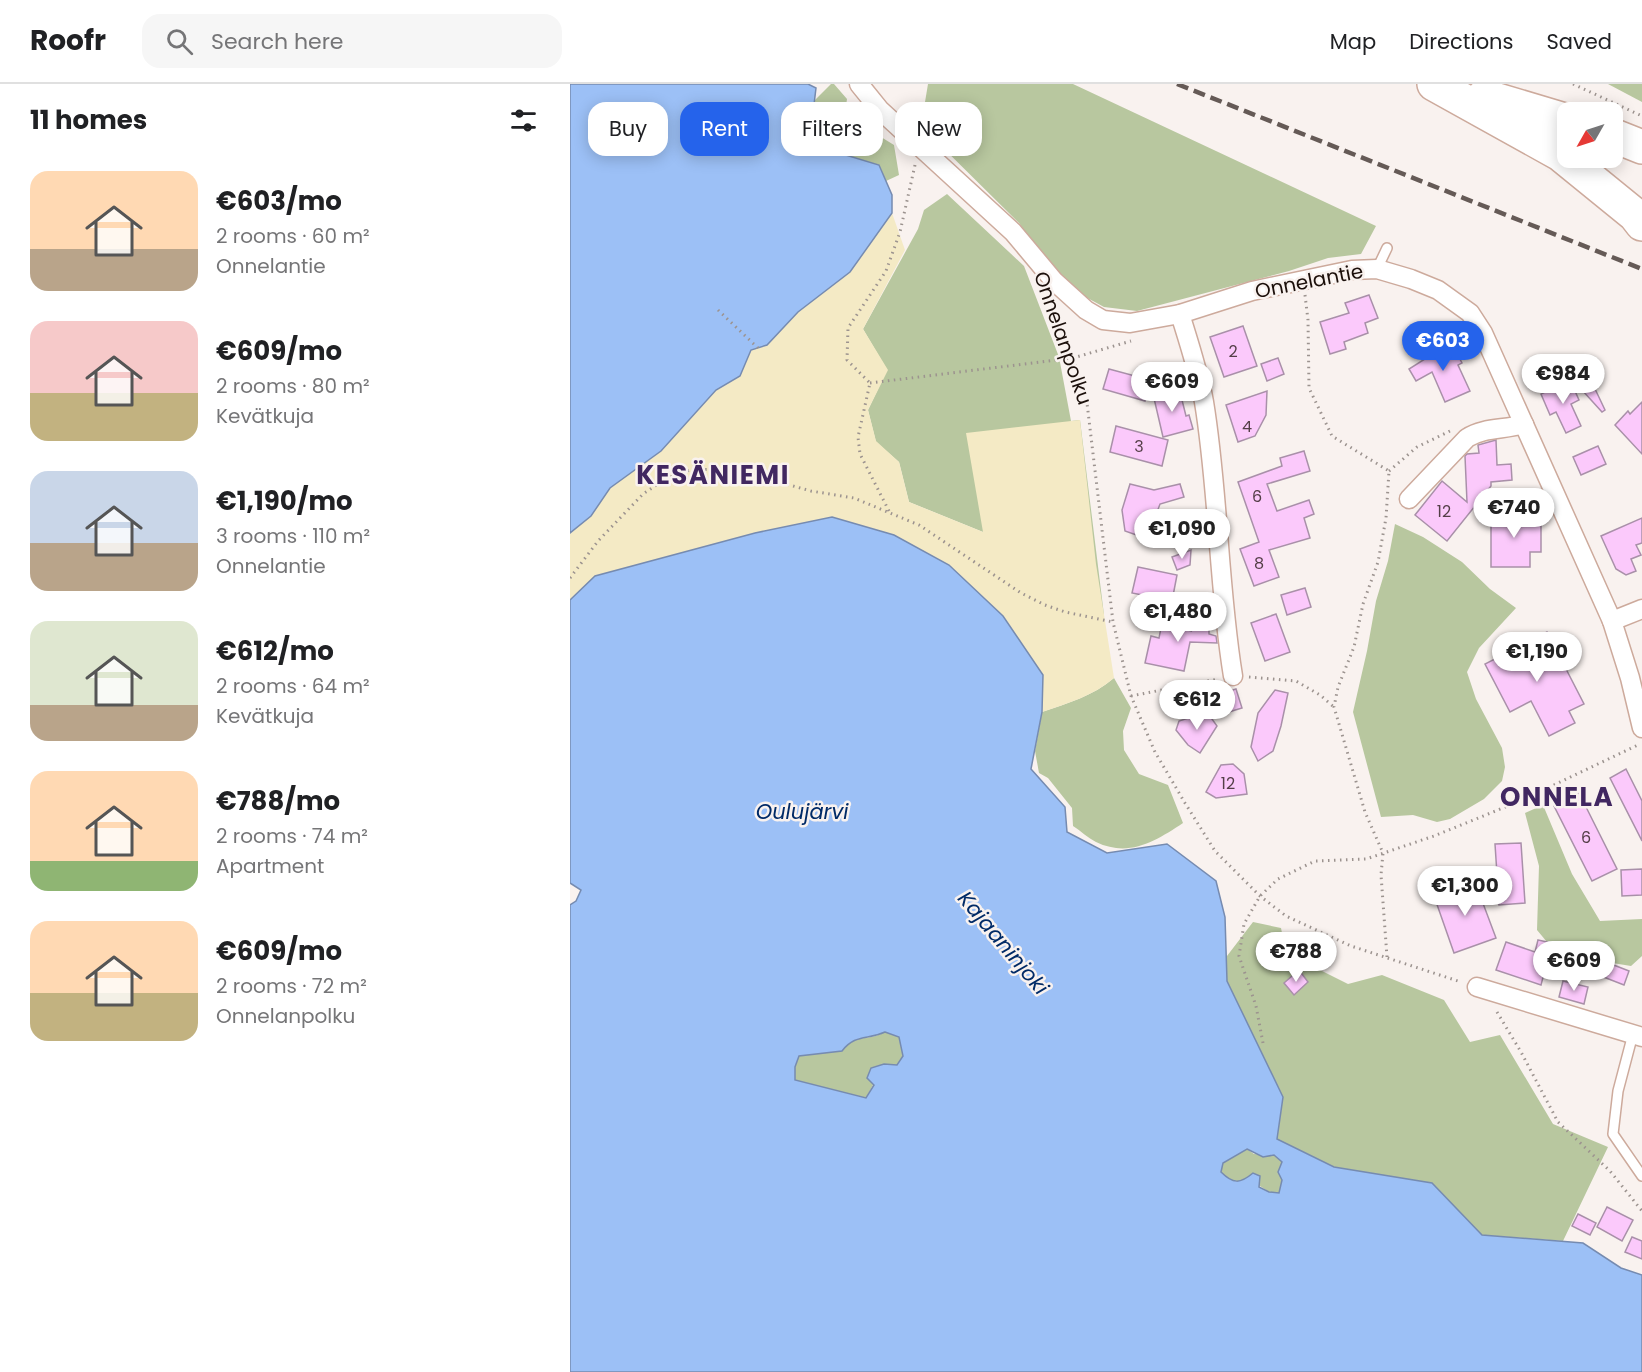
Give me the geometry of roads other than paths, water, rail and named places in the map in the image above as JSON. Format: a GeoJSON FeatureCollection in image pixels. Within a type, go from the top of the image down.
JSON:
{"type":"FeatureCollection","features":[{"type":"Feature","properties":{"kind":"highway"},"geometry":{"type":"LineString","coordinates":[[1434,84],[1560,154],[1635,215],[1642,224]]}},
{"type":"Feature","properties":{"kind":"highway"},"geometry":{"type":"LineString","coordinates":[[1445,84],[1557,118]]}},
{"type":"Feature","properties":{"kind":"highway"},"geometry":{"type":"LineString","coordinates":[[1623,139],[1642,147]]}},
{"type":"Feature","properties":{"kind":"street","name":"Onnelantie"},"geometry":{"type":"LineString","coordinates":[[859,84],[880,110],[1013,232],[1054,281],[1086,310],[1103,320],[1130,323],[1180,314],[1252,291],[1352,270],[1377,269],[1438,290],[1470,313],[1496,354],[1524,424],[1612,621],[1630,678],[1642,729]]}},
{"type":"Feature","properties":{"kind":"street"},"geometry":{"type":"LineString","coordinates":[[1180,314],[1207,422],[1226,630],[1233,676]]}},
{"type":"Feature","properties":{"kind":"street"},"geometry":{"type":"LineString","coordinates":[[1409,499],[1467,438],[1476,432],[1511,428],[1524,424]]}},
{"type":"Feature","properties":{"kind":"street"},"geometry":{"type":"LineString","coordinates":[[1612,621],[1642,609]]}},
{"type":"Feature","properties":{"kind":"street"},"geometry":{"type":"LineString","coordinates":[[1477,987],[1637,1035]]}},
{"type":"Feature","properties":{"kind":"lane"},"geometry":{"type":"LineString","coordinates":[[1377,269],[1387,248]]}},
{"type":"Feature","properties":{"kind":"lane"},"geometry":{"type":"LineString","coordinates":[[1637,1035],[1618,1091],[1613,1134],[1642,1176]]}},
{"type":"Feature","properties":{"kind":"water"},"geometry":{"type":"Polygon","coordinates":[[[570,84],[808,84],[816,88],[814,102],[781,102],[781,156],[849,156],[879,165],[892,195],[892,213],[850,272],[798,312],[767,345],[751,350],[740,376],[716,390],[661,451],[610,488],[591,516],[570,533],[570,84]]]}},
{"type":"Feature","properties":{"kind":"water","name":"Oulujärvi"},"geometry":{"type":"Polygon","coordinates":[[[832,517],[894,535],[949,565],[1003,616],[1043,675],[1042,712],[1031,769],[1065,807],[1067,832],[1107,853],[1167,844],[1216,881],[1225,917],[1227,981],[1283,1097],[1277,1139],[1334,1167],[1432,1183],[1482,1235],[1583,1243],[1621,1268],[1642,1275],[1642,1372],[570,1372],[570,905],[576,901],[581,890],[570,883],[570,600],[595,576],[755,533],[832,517]],[[885,1032],[852,1042],[842,1051],[799,1056],[795,1067],[795,1080],[866,1098],[874,1085],[867,1078],[871,1068],[884,1064],[897,1065],[903,1056],[899,1037],[885,1032]],[[1247,1149],[1223,1163],[1221,1172],[1229,1179],[1237,1181],[1253,1173],[1260,1176],[1259,1187],[1269,1192],[1279,1193],[1282,1180],[1278,1172],[1282,1162],[1274,1155],[1263,1157],[1247,1149]]]}},
{"type":"Feature","properties":{"kind":"railway"},"geometry":{"type":"LineString","coordinates":[[1177,84],[1642,269]]}},
{"type":"Feature","properties":{"kind":"district","name":"KESÄNIEMI"},"geometry":{"type":"Point","coordinates":[713,475]}},
{"type":"Feature","properties":{"kind":"district","name":"ONNELA"},"geometry":{"type":"Point","coordinates":[1557,797]}},
{"type":"Feature","properties":{"kind":"water label","name":"Kajaaninjoki"},"geometry":{"type":"Point","coordinates":[1003,943]}}]}
